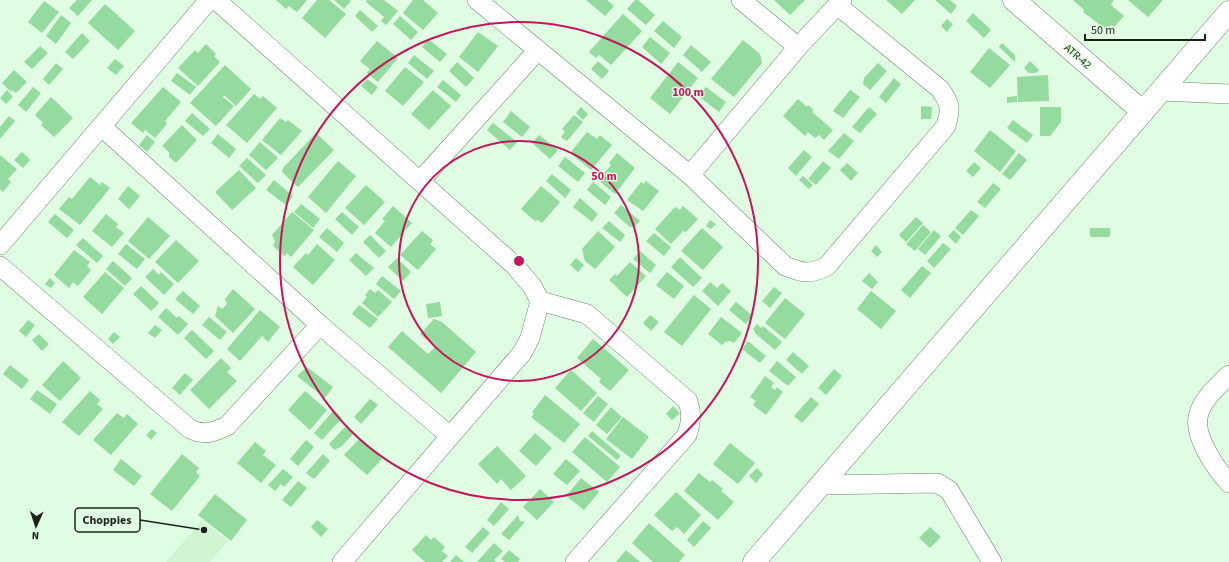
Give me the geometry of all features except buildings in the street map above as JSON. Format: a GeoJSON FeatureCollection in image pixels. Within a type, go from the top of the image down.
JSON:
{"type":"FeatureCollection","features":[{"type":"Feature","properties":{"kind":"main road","name":"ATR-42"},"geometry":{"type":"LineString","coordinates":[[1014,0],[1143,112]]}},
{"type":"Feature","properties":{"kind":"main road"},"geometry":{"type":"LineString","coordinates":[[754,562],[1229,12]]}},
{"type":"Feature","properties":{"kind":"street"},"geometry":{"type":"LineString","coordinates":[[0,245],[209,0]]}},
{"type":"Feature","properties":{"kind":"street"},"geometry":{"type":"LineString","coordinates":[[216,0],[514,265],[532,286],[540,301],[530,338],[522,353],[342,562]]}},
{"type":"Feature","properties":{"kind":"street"},"geometry":{"type":"LineString","coordinates":[[477,0],[690,175],[785,266],[801,272],[816,272],[827,266],[946,126],[951,110],[940,89],[839,2],[798,47],[690,175]]}},
{"type":"Feature","properties":{"kind":"street"},"geometry":{"type":"LineString","coordinates":[[741,0],[798,47]]}},
{"type":"Feature","properties":{"kind":"street"},"geometry":{"type":"LineString","coordinates":[[420,181],[538,50]]}},
{"type":"Feature","properties":{"kind":"street"},"geometry":{"type":"LineString","coordinates":[[1161,91],[1229,94]]}},
{"type":"Feature","properties":{"kind":"street"},"geometry":{"type":"LineString","coordinates":[[101,126],[320,325],[450,436]]}},
{"type":"Feature","properties":{"kind":"street"},"geometry":{"type":"LineString","coordinates":[[0,266],[190,429],[201,434],[212,433],[227,426],[320,325]]}},
{"type":"Feature","properties":{"kind":"street"},"geometry":{"type":"LineString","coordinates":[[540,301],[587,314],[688,401],[692,413],[691,425],[687,435],[575,562]]}},
{"type":"Feature","properties":{"kind":"street"},"geometry":{"type":"LineString","coordinates":[[1229,375],[1202,405],[1197,417],[1198,431],[1210,458],[1229,483]]}},
{"type":"Feature","properties":{"kind":"street"},"geometry":{"type":"LineString","coordinates":[[821,485],[937,483],[949,490],[992,562]]}},
{"type":"Feature","properties":{"kind":"shaded area"},"geometry":{"type":"Polygon","coordinates":[[[202,520],[228,541],[210,562],[166,562],[202,520]]]}},
{"type":"Feature","properties":{"kind":"place","name":"Choppies"},"geometry":{"type":"Point","coordinates":[204,530]}}]}
